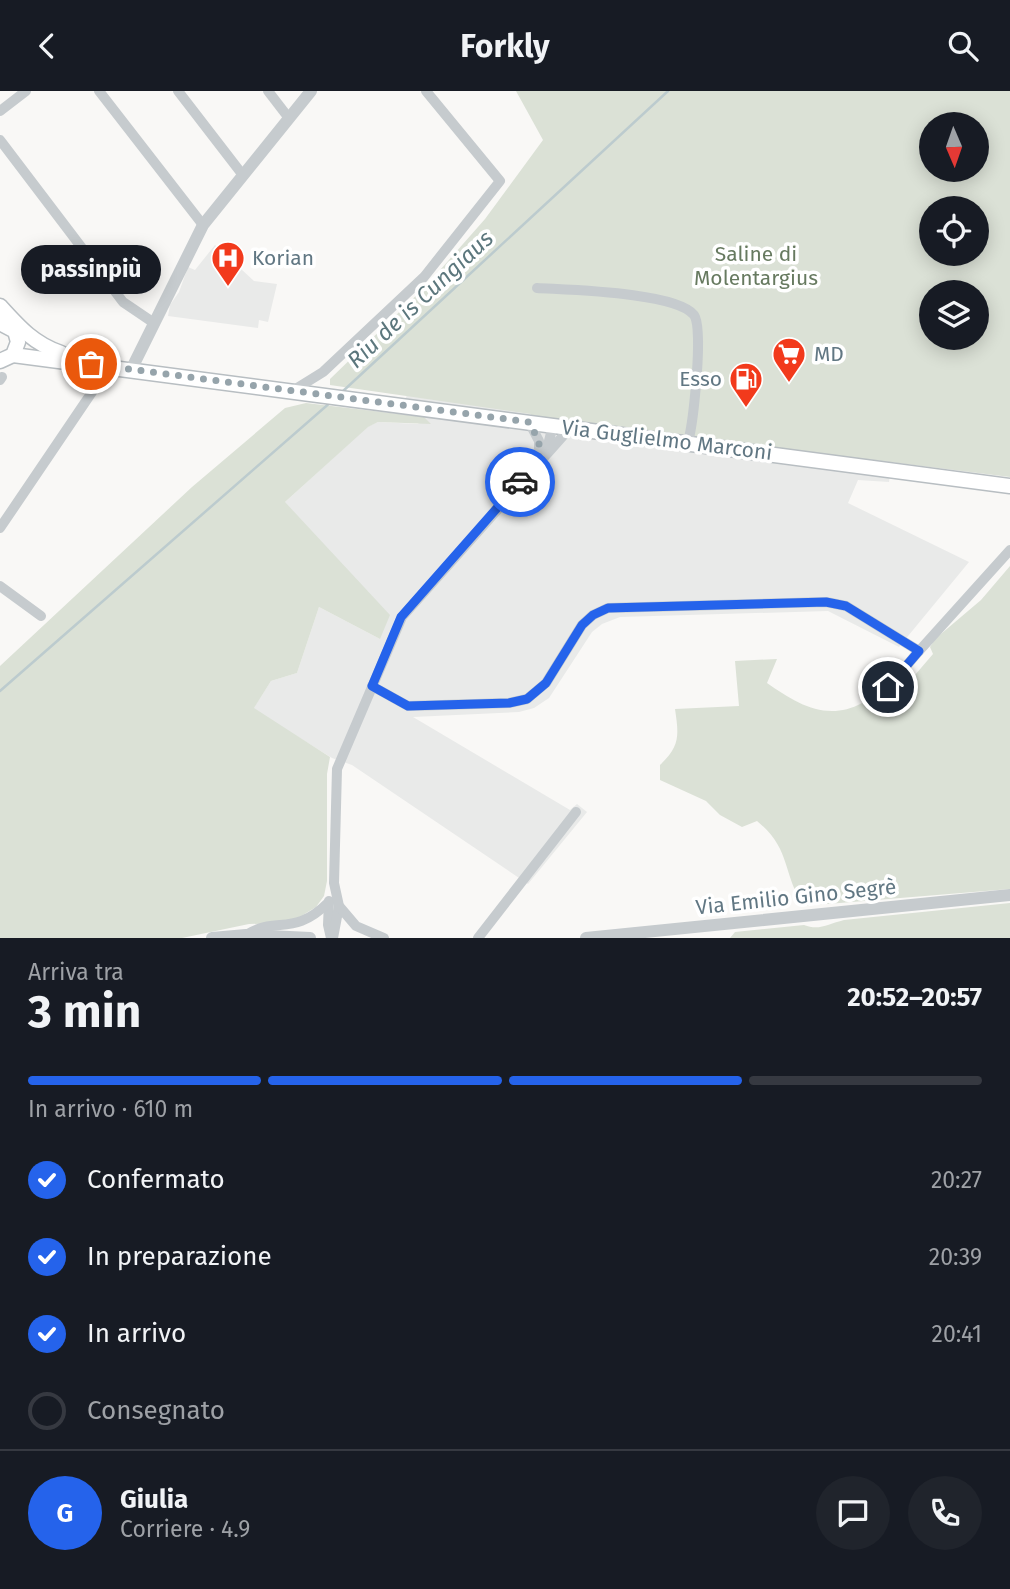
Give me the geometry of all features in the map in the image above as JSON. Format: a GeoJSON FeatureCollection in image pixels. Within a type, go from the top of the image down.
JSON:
{"type":"FeatureCollection","features":[{"type":"Feature","properties":{"kind":"main road"},"geometry":{"type":"LineString","coordinates":[[0,306],[29,337],[74,362]]}},
{"type":"Feature","properties":{"kind":"main road"},"geometry":{"type":"LineString","coordinates":[[1,320],[10,326],[17,338],[7,358]]}},
{"type":"Feature","properties":{"kind":"main road","name":"Via Guglielmo Marconi"},"geometry":{"type":"LineString","coordinates":[[17,338],[38,352],[74,362]]}},
{"type":"Feature","properties":{"kind":"main road","name":"Via Guglielmo Marconi"},"geometry":{"type":"LineString","coordinates":[[7,358],[74,362],[299,390],[328,390],[418,407],[1010,486]]}},
{"type":"Feature","properties":{"kind":"street"},"geometry":{"type":"LineString","coordinates":[[0,111],[26,91]]}},
{"type":"Feature","properties":{"kind":"street"},"geometry":{"type":"LineString","coordinates":[[99,91],[203,225]]}},
{"type":"Feature","properties":{"kind":"street"},"geometry":{"type":"LineString","coordinates":[[178,91],[242,174]]}},
{"type":"Feature","properties":{"kind":"street"},"geometry":{"type":"LineString","coordinates":[[268,91],[289,117]]}},
{"type":"Feature","properties":{"kind":"street"},"geometry":{"type":"LineString","coordinates":[[131,370],[203,225],[310,91]]}},
{"type":"Feature","properties":{"kind":"street"},"geometry":{"type":"LineString","coordinates":[[299,390],[323,372],[424,277],[469,224],[500,181],[426,91]]}},
{"type":"Feature","properties":{"kind":"street"},"geometry":{"type":"LineString","coordinates":[[0,140],[123,302],[154,323]]}},
{"type":"Feature","properties":{"kind":"street"},"geometry":{"type":"LineString","coordinates":[[537,288],[625,293],[682,306],[694,314],[698,325],[696,375],[688,442]]}},
{"type":"Feature","properties":{"kind":"street"},"geometry":{"type":"LineString","coordinates":[[0,529],[109,367]]}},
{"type":"Feature","properties":{"kind":"street"},"geometry":{"type":"LineString","coordinates":[[323,372],[320,380],[328,390]]}},
{"type":"Feature","properties":{"kind":"street"},"geometry":{"type":"LineString","coordinates":[[529,422],[539,441],[542,458]]}},
{"type":"Feature","properties":{"kind":"street"},"geometry":{"type":"LineString","coordinates":[[542,458],[551,442],[553,425]]}},
{"type":"Feature","properties":{"kind":"street"},"geometry":{"type":"LineString","coordinates":[[332,938],[337,769],[401,617],[571,427]]}},
{"type":"Feature","properties":{"kind":"street"},"geometry":{"type":"LineString","coordinates":[[872,705],[1010,550]]}},
{"type":"Feature","properties":{"kind":"street"},"geometry":{"type":"LineString","coordinates":[[0,586],[41,616]]}},
{"type":"Feature","properties":{"kind":"street"},"geometry":{"type":"LineString","coordinates":[[372,686],[408,706],[509,703],[527,699],[546,683],[582,625],[593,615],[608,608],[826,602],[846,606],[919,651]]}},
{"type":"Feature","properties":{"kind":"street"},"geometry":{"type":"LineString","coordinates":[[478,938],[576,813]]}},
{"type":"Feature","properties":{"kind":"street","name":"Via Emilio Gino Segrè"},"geometry":{"type":"LineString","coordinates":[[586,938],[1010,895]]}},
{"type":"Feature","properties":{"kind":"street"},"geometry":{"type":"LineString","coordinates":[[246,935],[258,928],[300,926],[334,904]]}},
{"type":"Feature","properties":{"kind":"street"},"geometry":{"type":"LineString","coordinates":[[334,904],[356,926],[384,938]]}},
{"type":"Feature","properties":{"kind":"street"},"geometry":{"type":"LineString","coordinates":[[212,938],[246,935],[310,938]]}},
{"type":"Feature","properties":{"kind":"shaded area","name":"Korian"},"geometry":{"type":"Polygon","coordinates":[[[215,245],[254,281],[277,284],[268,322],[259,320],[258,328],[168,316],[170,305],[179,292],[188,267],[195,270],[215,245]]]}},
{"type":"Feature","properties":{"kind":"shaded area"},"geometry":{"type":"Polygon","coordinates":[[[431,367],[894,442],[889,482],[858,480],[848,503],[969,562],[899,647],[828,611],[620,617],[602,624],[592,632],[549,698],[534,708],[519,712],[413,717],[570,810],[577,804],[587,812],[528,884],[352,765],[332,758],[253,709],[271,681],[297,673],[319,607],[380,639],[284,503],[367,427],[378,422],[418,424],[424,417],[401,414],[406,397],[431,367]]]}},
{"type":"Feature","properties":{"kind":"green space","name":"Saline di Molentargius"},"geometry":{"type":"Polygon","coordinates":[[[516,91],[1010,91],[1010,477],[531,417],[531,414],[330,385],[330,379],[426,286],[485,219],[543,140],[516,91]]]}},
{"type":"Feature","properties":{"kind":"green space"},"geometry":{"type":"Polygon","coordinates":[[[306,403],[424,417],[431,424],[378,422],[368,427],[285,502],[390,615],[380,639],[319,607],[297,673],[271,681],[254,708],[330,757],[327,774],[327,881],[324,896],[316,907],[290,923],[249,924],[182,938],[0,938],[0,666],[192,487],[285,408],[306,403]]]}},
{"type":"Feature","properties":{"kind":"green space"},"geometry":{"type":"Polygon","coordinates":[[[1010,566],[1010,889],[803,906],[776,841],[757,821],[742,827],[720,815],[706,801],[660,780],[660,765],[677,740],[675,709],[739,706],[735,661],[777,659],[767,683],[801,704],[824,711],[837,711],[862,703],[872,711],[891,703],[933,654],[930,647],[935,639],[981,600],[1010,566]]]}},
{"type":"Feature","properties":{"kind":"green space"},"geometry":{"type":"Polygon","coordinates":[[[1010,903],[1010,938],[730,938],[735,932],[804,925],[819,927],[844,920],[1010,903]]]}},
{"type":"Feature","properties":{"kind":"waterway","name":"Riu de is Cungiaus"},"geometry":{"type":"LineString","coordinates":[[342,392],[668,91]]}},
{"type":"Feature","properties":{"kind":"waterway","name":"Riu de is Cungiaus"},"geometry":{"type":"LineString","coordinates":[[0,691],[332,401]]}},
{"type":"Feature","properties":{"kind":"way so far"},"geometry":{"type":"LineString","coordinates":[[91,364],[529,422],[539,441],[539,460],[520,482]]}},
{"type":"Feature","properties":{"kind":"place","name":"Korian"},"geometry":{"type":"Point","coordinates":[228,288]}},
{"type":"Feature","properties":{"kind":"place","name":"passinpiù"},"geometry":{"type":"Point","coordinates":[91,364]}},
{"type":"Feature","properties":{"kind":"place","name":"MD"},"geometry":{"type":"Point","coordinates":[789,384]}},
{"type":"Feature","properties":{"kind":"place","name":"Esso"},"geometry":{"type":"Point","coordinates":[746,409]}},
{"type":"Feature","properties":{"kind":"route"},"geometry":{"type":"LineString","coordinates":[[520,482],[401,617],[372,686],[408,706],[509,703],[527,699],[538,691],[546,683],[582,625],[593,615],[608,608],[826,602],[846,606],[919,651],[888,687]]}}]}
